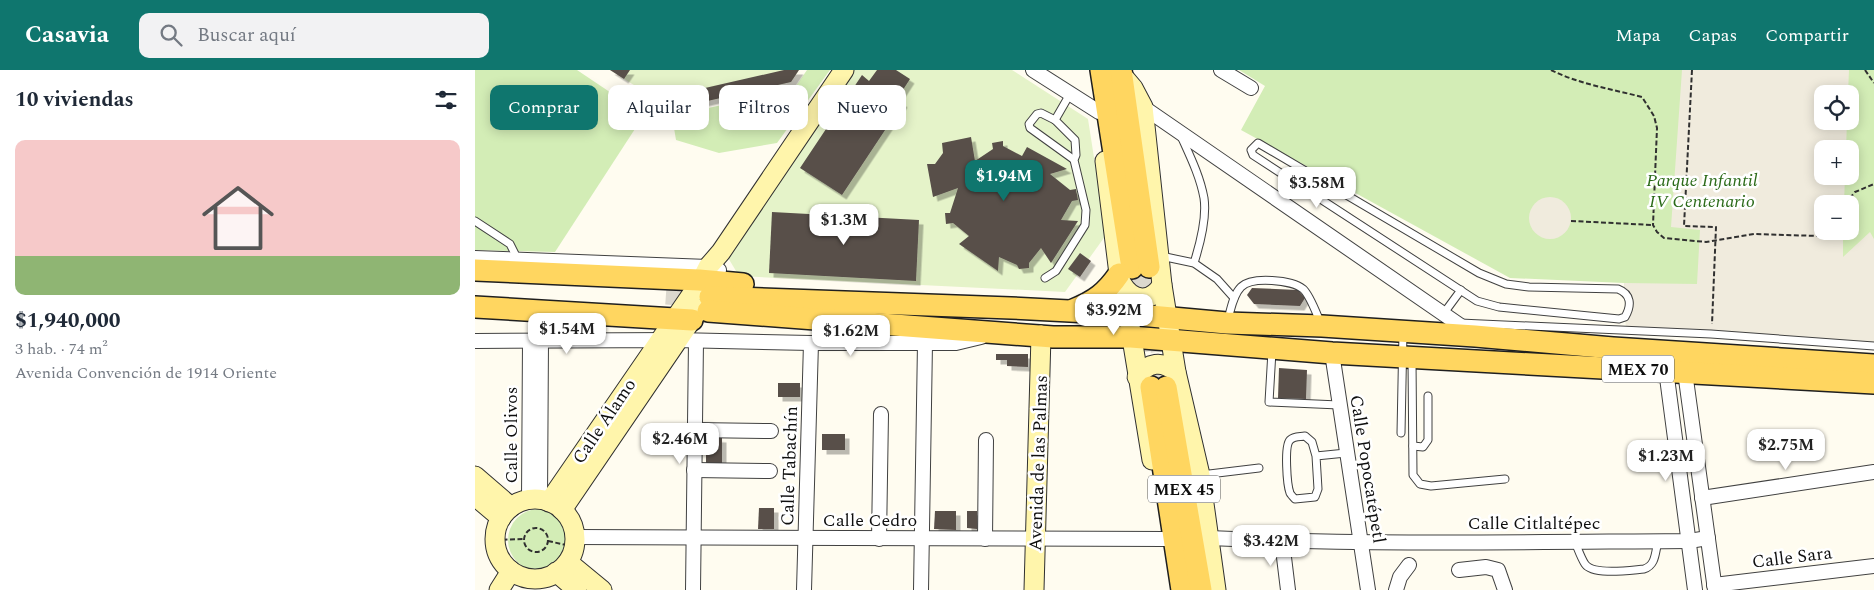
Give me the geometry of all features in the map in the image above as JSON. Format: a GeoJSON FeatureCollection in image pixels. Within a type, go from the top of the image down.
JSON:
{"type":"FeatureCollection","features":[{"type":"Feature","properties":{"kind":"main road","name":"Calle Álamo"},"geometry":{"type":"LineString","coordinates":[[545,503],[668,340],[698,291],[844,70]]}},
{"type":"Feature","properties":{"kind":"main road"},"geometry":{"type":"LineString","coordinates":[[1112,74],[1133,88],[1143,107],[1136,270],[1128,314],[1131,337],[1158,381],[1200,475],[1216,590]]}},
{"type":"Feature","properties":{"kind":"main road"},"geometry":{"type":"LineString","coordinates":[[1112,74],[1099,112],[1136,270],[1162,285],[1171,340],[1158,381],[1166,539],[1174,590]]}},
{"type":"Feature","properties":{"kind":"main road"},"geometry":{"type":"LineString","coordinates":[[1112,74],[1136,270],[1126,292],[1142,298],[1150,297],[1162,285]]}},
{"type":"Feature","properties":{"kind":"main road"},"geometry":{"type":"LineString","coordinates":[[475,270],[698,291]]}},
{"type":"Feature","properties":{"kind":"main road"},"geometry":{"type":"LineString","coordinates":[[1071,311],[1097,298],[1136,270]]}},
{"type":"Feature","properties":{"kind":"main road","name":"MEX 70"},"geometry":{"type":"LineString","coordinates":[[475,283],[982,298],[998,301],[1011,308],[1128,314],[1227,323],[1322,326],[1403,332],[1466,330],[1651,340],[1874,365]]}},
{"type":"Feature","properties":{"kind":"main road"},"geometry":{"type":"LineString","coordinates":[[475,307],[698,291]]}},
{"type":"Feature","properties":{"kind":"main road","name":"MEX 70"},"geometry":{"type":"LineString","coordinates":[[475,300],[698,291],[1003,333],[1047,336],[1131,337],[1332,353],[1675,371],[1874,384]]}},
{"type":"Feature","properties":{"kind":"main road","name":"Avenida de las Palmas"},"geometry":{"type":"LineString","coordinates":[[1047,336],[1042,539],[1047,590]]}},
{"type":"Feature","properties":{"kind":"main road","name":"MEX 45"},"geometry":{"type":"LineString","coordinates":[[1158,381],[1182,590]]}},
{"type":"Feature","properties":{"kind":"main road","name":"MEX 45"},"geometry":{"type":"LineString","coordinates":[[1158,381],[1201,590]]}},
{"type":"Feature","properties":{"kind":"main road"},"geometry":{"type":"LineString","coordinates":[[475,476],[506,512]]}},
{"type":"Feature","properties":{"kind":"main road"},"geometry":{"type":"LineString","coordinates":[[476,498],[506,512],[545,503],[571,522],[544,572],[499,590]]}},
{"type":"Feature","properties":{"kind":"main road"},"geometry":{"type":"LineString","coordinates":[[506,512],[496,528],[495,540],[497,552],[503,562],[544,572],[602,590]]}},
{"type":"Feature","properties":{"kind":"main road","name":"Avenida de las Palmas"},"geometry":{"type":"LineString","coordinates":[[1034,590],[1042,539]]}},
{"type":"Feature","properties":{"kind":"main road"},"geometry":{"type":"LineString","coordinates":[[544,572],[577,590]]}},
{"type":"Feature","properties":{"kind":"street"},"geometry":{"type":"LineString","coordinates":[[1033,70],[1099,112]]}},
{"type":"Feature","properties":{"kind":"street"},"geometry":{"type":"LineString","coordinates":[[1221,70],[1251,88]]}},
{"type":"Feature","properties":{"kind":"street"},"geometry":{"type":"LineString","coordinates":[[1143,107],[1466,330]]}},
{"type":"Feature","properties":{"kind":"street"},"geometry":{"type":"LineString","coordinates":[[475,258],[518,260],[698,291]]}},
{"type":"Feature","properties":{"kind":"street"},"geometry":{"type":"LineString","coordinates":[[475,341],[668,340],[811,343],[956,343],[1003,333]]}},
{"type":"Feature","properties":{"kind":"street","name":"Calle Olivos"},"geometry":{"type":"LineString","coordinates":[[536,341],[545,503]]}},
{"type":"Feature","properties":{"kind":"street"},"geometry":{"type":"LineString","coordinates":[[693,590],[696,341]]}},
{"type":"Feature","properties":{"kind":"street","name":"Calle Tabachín"},"geometry":{"type":"LineString","coordinates":[[805,590],[811,343]]}},
{"type":"Feature","properties":{"kind":"street"},"geometry":{"type":"LineString","coordinates":[[921,590],[925,343]]}},
{"type":"Feature","properties":{"kind":"street","name":"Calle Popocatépetl"},"geometry":{"type":"LineString","coordinates":[[1332,353],[1368,590]]}},
{"type":"Feature","properties":{"kind":"street"},"geometry":{"type":"LineString","coordinates":[[1675,371],[1702,498],[1715,587]]}},
{"type":"Feature","properties":{"kind":"street"},"geometry":{"type":"LineString","coordinates":[[1675,371],[1689,541],[1695,590]]}},
{"type":"Feature","properties":{"kind":"street"},"geometry":{"type":"LineString","coordinates":[[879,539],[881,414]]}},
{"type":"Feature","properties":{"kind":"street"},"geometry":{"type":"LineString","coordinates":[[695,430],[771,431]]}},
{"type":"Feature","properties":{"kind":"street"},"geometry":{"type":"LineString","coordinates":[[985,539],[986,440]]}},
{"type":"Feature","properties":{"kind":"street"},"geometry":{"type":"LineString","coordinates":[[695,470],[771,472]]}},
{"type":"Feature","properties":{"kind":"street"},"geometry":{"type":"LineString","coordinates":[[1702,498],[1874,472]]}},
{"type":"Feature","properties":{"kind":"street"},"geometry":{"type":"LineString","coordinates":[[1209,538],[1360,542]]}},
{"type":"Feature","properties":{"kind":"street","name":"Calle Citlaltépec"},"geometry":{"type":"LineString","coordinates":[[1360,542],[1689,541],[1708,538]]}},
{"type":"Feature","properties":{"kind":"street","name":"Calle Cedro"},"geometry":{"type":"LineString","coordinates":[[544,572],[693,539],[1166,539]]}},
{"type":"Feature","properties":{"kind":"street"},"geometry":{"type":"LineString","coordinates":[[1282,541],[1288,590]]}},
{"type":"Feature","properties":{"kind":"street"},"geometry":{"type":"LineString","coordinates":[[1396,590],[1400,577],[1409,565]]}},
{"type":"Feature","properties":{"kind":"street","name":"Calle Sara"},"geometry":{"type":"LineString","coordinates":[[1715,587],[1874,566]]}},
{"type":"Feature","properties":{"kind":"street"},"geometry":{"type":"LineString","coordinates":[[1459,570],[1486,567],[1498,570],[1505,590]]}},
{"type":"Feature","properties":{"kind":"lane"},"geometry":{"type":"LineString","coordinates":[[1055,120],[1070,94]]}},
{"type":"Feature","properties":{"kind":"lane"},"geometry":{"type":"LineString","coordinates":[[1045,278],[1056,271],[1085,225],[1086,210],[1073,159],[1030,128],[1029,124],[1037,114],[1041,113],[1055,120],[1075,140],[1076,155],[1073,159]]}},
{"type":"Feature","properties":{"kind":"lane"},"geometry":{"type":"LineString","coordinates":[[1179,131],[1195,168],[1204,200],[1202,237],[1194,263]]}},
{"type":"Feature","properties":{"kind":"lane"},"geometry":{"type":"LineString","coordinates":[[1256,144],[1260,144],[1479,273],[1506,284],[1529,287],[1618,289],[1625,292],[1629,297],[1628,312],[1625,317],[1619,319],[1499,307],[1477,301],[1461,290],[1253,156],[1251,150],[1256,144]]}},
{"type":"Feature","properties":{"kind":"lane"},"geometry":{"type":"LineString","coordinates":[[475,221],[510,244],[518,260]]}},
{"type":"Feature","properties":{"kind":"lane"},"geometry":{"type":"LineString","coordinates":[[1136,270],[1194,263],[1217,279],[1234,298]]}},
{"type":"Feature","properties":{"kind":"lane"},"geometry":{"type":"LineString","coordinates":[[1227,323],[1234,298],[1241,287],[1251,281],[1291,282],[1305,290],[1322,326]]}},
{"type":"Feature","properties":{"kind":"lane"},"geometry":{"type":"LineString","coordinates":[[1443,313],[1461,290]]}},
{"type":"Feature","properties":{"kind":"lane"},"geometry":{"type":"LineString","coordinates":[[1403,332],[1413,446],[1413,475],[1420,484],[1431,486],[1505,479]]}},
{"type":"Feature","properties":{"kind":"lane"},"geometry":{"type":"LineString","coordinates":[[1651,340],[1711,334],[1874,346]]}},
{"type":"Feature","properties":{"kind":"lane"},"geometry":{"type":"LineString","coordinates":[[1272,348],[1269,402],[1339,405]]}},
{"type":"Feature","properties":{"kind":"lane"},"geometry":{"type":"LineString","coordinates":[[1401,432],[1406,357]]}},
{"type":"Feature","properties":{"kind":"lane"},"geometry":{"type":"LineString","coordinates":[[1413,446],[1423,446],[1428,440],[1428,396]]}},
{"type":"Feature","properties":{"kind":"lane"},"geometry":{"type":"LineString","coordinates":[[1305,436],[1312,442],[1316,456],[1318,489],[1315,497],[1295,499],[1290,494],[1289,486],[1286,449],[1289,441],[1295,437],[1305,436]]}},
{"type":"Feature","properties":{"kind":"lane"},"geometry":{"type":"LineString","coordinates":[[1316,456],[1346,453]]}},
{"type":"Feature","properties":{"kind":"lane"},"geometry":{"type":"LineString","coordinates":[[1200,475],[1259,468]]}},
{"type":"Feature","properties":{"kind":"lane"},"geometry":{"type":"LineString","coordinates":[[1575,542],[1585,565],[1592,570],[1603,571],[1650,567],[1653,563],[1658,541]]}},
{"type":"Feature","properties":{"kind":"path"},"geometry":{"type":"LineString","coordinates":[[1551,70],[1587,84],[1642,97],[1654,116],[1657,128],[1653,225],[1664,238],[1715,241],[1754,234],[1814,236]]}},
{"type":"Feature","properties":{"kind":"path"},"geometry":{"type":"LineString","coordinates":[[1692,70],[1683,226],[1715,227],[1711,334]]}},
{"type":"Feature","properties":{"kind":"path"},"geometry":{"type":"LineString","coordinates":[[1865,70],[1874,83]]}},
{"type":"Feature","properties":{"kind":"path"},"geometry":{"type":"LineString","coordinates":[[1852,195],[1855,192],[1874,184]]}},
{"type":"Feature","properties":{"kind":"path"},"geometry":{"type":"LineString","coordinates":[[1571,221],[1653,225]]}},
{"type":"Feature","properties":{"kind":"path"},"geometry":{"type":"LineString","coordinates":[[544,572],[548,541],[546,532],[537,528],[528,530],[524,539],[527,548],[535,552],[544,549],[548,541]]}},
{"type":"Feature","properties":{"kind":"path"},"geometry":{"type":"LineString","coordinates":[[495,540],[524,539]]}},
{"type":"Feature","properties":{"kind":"green space"},"geometry":{"type":"Polygon","coordinates":[[[475,70],[577,70],[608,91],[608,130],[634,130],[555,252],[475,250],[475,70]]]}},
{"type":"Feature","properties":{"kind":"green space"},"geometry":{"type":"Polygon","coordinates":[[[610,70],[799,70],[791,82],[778,85],[719,85],[719,98],[709,101],[709,85],[634,85],[610,70]]]}},
{"type":"Feature","properties":{"kind":"green space"},"geometry":{"type":"Polygon","coordinates":[[[807,70],[830,70],[808,100],[808,85],[797,85],[807,70]]]}},
{"type":"Feature","properties":{"kind":"green space"},"geometry":{"type":"Polygon","coordinates":[[[852,70],[1012,70],[1088,119],[1106,235],[1065,292],[739,276],[727,256],[818,121],[818,130],[906,130],[906,85],[842,85],[852,70]]]}},
{"type":"Feature","properties":{"kind":"green space","name":"Parque Infantil IV Centenario"},"geometry":{"type":"Polygon","coordinates":[[[1239,70],[1874,70],[1874,342],[1626,327],[1624,283],[1510,278],[1241,130],[1265,86],[1239,70]]]}},
{"type":"Feature","properties":{"kind":"green space"},"geometry":{"type":"Polygon","coordinates":[[[719,106],[719,130],[786,130],[777,143],[719,153],[676,140],[674,130],[709,130],[709,108],[719,106]]]}},
{"type":"Feature","properties":{"kind":"green space"},"geometry":{"type":"Polygon","coordinates":[[[539,509],[551,511],[561,518],[568,528],[570,540],[568,552],[561,562],[551,569],[539,571],[527,569],[517,562],[510,552],[508,540],[510,528],[517,518],[527,511],[539,509]]]}},
{"type":"Feature","properties":{"kind":"shaded area"},"geometry":{"type":"Polygon","coordinates":[[[1682,70],[1849,70],[1848,85],[1814,85],[1814,130],[1847,130],[1846,140],[1814,140],[1814,185],[1845,185],[1844,195],[1814,195],[1814,240],[1843,240],[1843,257],[1870,232],[1874,239],[1874,342],[1626,327],[1624,283],[1697,284],[1700,230],[1671,227],[1682,70]]]}},
{"type":"Feature","properties":{"kind":"shaded area"},"geometry":{"type":"Polygon","coordinates":[[[1550,197],[1565,203],[1571,218],[1565,233],[1550,239],[1535,233],[1529,218],[1535,203],[1550,197]]]}},
{"type":"Feature","properties":{"kind":"building"},"geometry":{"type":"Polygon","coordinates":[[[610,70],[630,70],[624,79],[610,70]]]}},
{"type":"Feature","properties":{"kind":"building"},"geometry":{"type":"Polygon","coordinates":[[[784,70],[799,70],[791,82],[778,85],[719,85],[719,98],[709,101],[709,87],[784,70]]]}},
{"type":"Feature","properties":{"kind":"building"},"geometry":{"type":"Polygon","coordinates":[[[877,70],[896,70],[910,79],[906,85],[855,85],[862,75],[869,81],[877,70]]]}},
{"type":"Feature","properties":{"kind":"building"},"geometry":{"type":"Polygon","coordinates":[[[825,130],[885,130],[842,195],[800,168],[825,130]]]}},
{"type":"Feature","properties":{"kind":"building"},"geometry":{"type":"Polygon","coordinates":[[[971,137],[975,161],[993,149],[992,143],[1003,141],[1003,146],[1022,156],[1027,147],[1067,169],[1050,174],[1070,190],[1076,189],[1078,200],[1072,201],[1061,220],[1078,221],[1051,263],[1041,248],[1029,263],[1029,268],[1019,269],[1017,265],[999,257],[998,271],[959,244],[969,236],[953,223],[946,224],[945,213],[950,213],[958,188],[933,197],[927,164],[935,164],[943,153],[942,143],[971,137]]]}},
{"type":"Feature","properties":{"kind":"building"},"geometry":{"type":"Polygon","coordinates":[[[772,212],[919,220],[916,281],[769,273],[772,212]]]}},
{"type":"Feature","properties":{"kind":"building"},"geometry":{"type":"Polygon","coordinates":[[[1080,253],[1091,261],[1080,277],[1068,269],[1080,253]]]}},
{"type":"Feature","properties":{"kind":"building"},"geometry":{"type":"Polygon","coordinates":[[[1252,288],[1298,290],[1305,298],[1300,306],[1254,304],[1247,295],[1252,288]]]}},
{"type":"Feature","properties":{"kind":"building"},"geometry":{"type":"Polygon","coordinates":[[[996,354],[1028,354],[1028,367],[1007,366],[1007,360],[996,360],[996,354]]]}},
{"type":"Feature","properties":{"kind":"building"},"geometry":{"type":"Polygon","coordinates":[[[1279,368],[1307,370],[1306,399],[1278,398],[1279,368]]]}},
{"type":"Feature","properties":{"kind":"building"},"geometry":{"type":"Polygon","coordinates":[[[778,383],[800,383],[800,397],[778,397],[778,383]]]}},
{"type":"Feature","properties":{"kind":"building"},"geometry":{"type":"Polygon","coordinates":[[[822,434],[845,434],[845,450],[822,450],[822,434]]]}},
{"type":"Feature","properties":{"kind":"building"},"geometry":{"type":"Polygon","coordinates":[[[706,437],[722,438],[722,463],[706,463],[706,437]]]}},
{"type":"Feature","properties":{"kind":"building"},"geometry":{"type":"Polygon","coordinates":[[[759,508],[774,508],[774,529],[758,529],[759,508]]]}},
{"type":"Feature","properties":{"kind":"building"},"geometry":{"type":"Polygon","coordinates":[[[935,511],[956,511],[956,530],[934,529],[935,511]]]}},
{"type":"Feature","properties":{"kind":"building"},"geometry":{"type":"Polygon","coordinates":[[[967,511],[977,511],[977,529],[967,528],[967,511]]]}},
{"type":"Feature","properties":{"kind":"tunnel"},"geometry":{"type":"LineString","coordinates":[[1149,267],[1166,384]]}},
{"type":"Feature","properties":{"kind":"tunnel"},"geometry":{"type":"LineString","coordinates":[[1132,268],[1150,387]]}},
{"type":"Feature","properties":{"kind":"tunnel"},"geometry":{"type":"LineString","coordinates":[[666,294],[708,297]]}}]}
